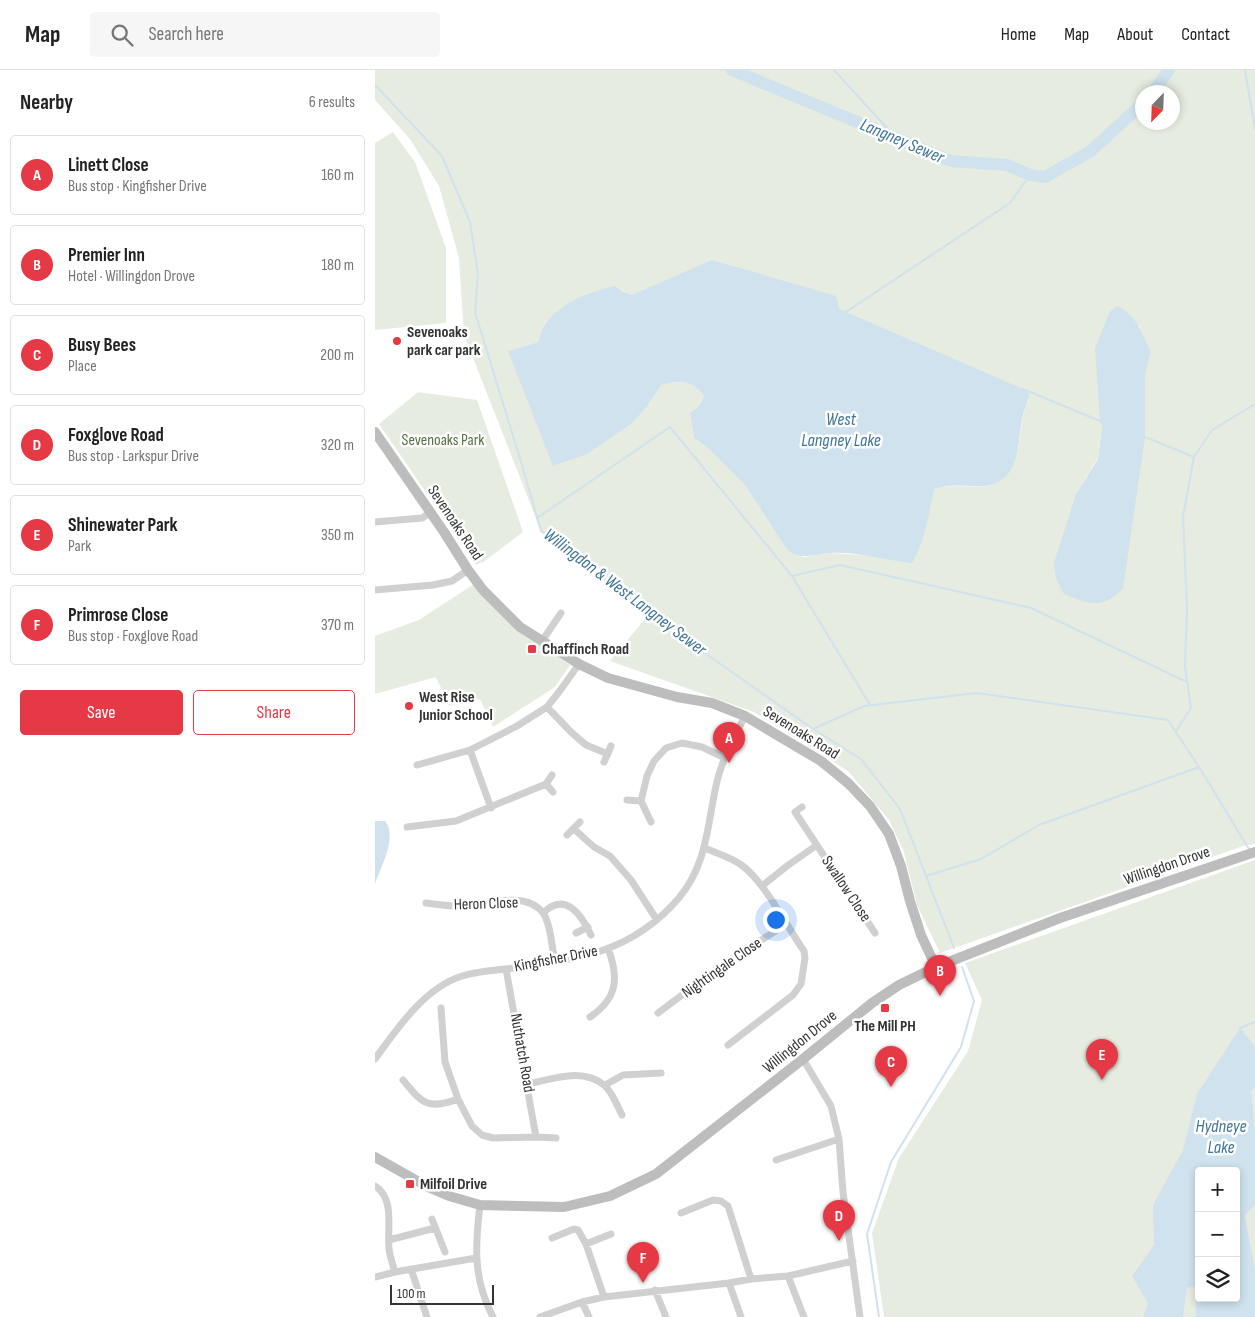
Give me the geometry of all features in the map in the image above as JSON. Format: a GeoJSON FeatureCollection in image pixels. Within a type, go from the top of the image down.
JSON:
{"type":"FeatureCollection","features":[{"type":"Feature","properties":{"kind":"main road","name":"Sevenoaks Road"},"geometry":{"type":"LineString","coordinates":[[375,432],[431,512],[468,570],[483,590],[520,627],[579,664],[608,678],[677,697],[713,703],[745,716],[821,761],[848,782],[870,806],[889,834],[901,866],[918,926],[936,967]]}},
{"type":"Feature","properties":{"kind":"main road","name":"Willingdon Drove"},"geometry":{"type":"LineString","coordinates":[[375,1157],[428,1187],[449,1196],[481,1205],[564,1207],[610,1196],[656,1174],[872,1003],[899,985],[936,967],[1060,918],[1255,852]]}},
{"type":"Feature","properties":{"kind":"street"},"geometry":{"type":"LineString","coordinates":[[375,522],[422,518],[431,512]]}},
{"type":"Feature","properties":{"kind":"street"},"geometry":{"type":"LineString","coordinates":[[375,590],[433,586],[452,581],[468,570]]}},
{"type":"Feature","properties":{"kind":"street"},"geometry":{"type":"LineString","coordinates":[[542,642],[561,613]]}},
{"type":"Feature","properties":{"kind":"street"},"geometry":{"type":"LineString","coordinates":[[417,765],[470,750],[517,726],[547,707],[579,664]]}},
{"type":"Feature","properties":{"kind":"street"},"geometry":{"type":"LineString","coordinates":[[547,707],[586,745],[607,754]]}},
{"type":"Feature","properties":{"kind":"street","name":"Kingfisher Drive"},"geometry":{"type":"LineString","coordinates":[[375,1059],[401,1022],[425,998],[461,976],[555,962],[608,948],[637,936],[657,920],[679,898],[691,881],[705,848],[716,784],[725,758],[745,716]]}},
{"type":"Feature","properties":{"kind":"street"},"geometry":{"type":"LineString","coordinates":[[651,822],[641,800],[647,776],[654,761],[666,748],[681,743],[702,747],[725,758]]}},
{"type":"Feature","properties":{"kind":"street"},"geometry":{"type":"LineString","coordinates":[[603,762],[611,746]]}},
{"type":"Feature","properties":{"kind":"street"},"geometry":{"type":"LineString","coordinates":[[470,750],[491,808]]}},
{"type":"Feature","properties":{"kind":"street"},"geometry":{"type":"LineString","coordinates":[[407,827],[456,822],[547,784],[552,775]]}},
{"type":"Feature","properties":{"kind":"street"},"geometry":{"type":"LineString","coordinates":[[547,784],[553,792]]}},
{"type":"Feature","properties":{"kind":"street"},"geometry":{"type":"LineString","coordinates":[[627,800],[641,800]]}},
{"type":"Feature","properties":{"kind":"street","name":"Swallow Close"},"geometry":{"type":"LineString","coordinates":[[802,807],[795,812],[875,933]]}},
{"type":"Feature","properties":{"kind":"street"},"geometry":{"type":"LineString","coordinates":[[567,835],[580,822]]}},
{"type":"Feature","properties":{"kind":"street"},"geometry":{"type":"LineString","coordinates":[[574,829],[593,847],[609,856],[631,880],[657,920]]}},
{"type":"Feature","properties":{"kind":"street","name":"Swallow Close"},"geometry":{"type":"LineString","coordinates":[[762,886],[817,845]]}},
{"type":"Feature","properties":{"kind":"street"},"geometry":{"type":"LineString","coordinates":[[705,848],[740,863],[762,886],[804,951],[805,958],[801,984],[793,995],[728,1045]]}},
{"type":"Feature","properties":{"kind":"street","name":"Heron Close"},"geometry":{"type":"LineString","coordinates":[[426,903],[457,906],[520,900],[534,906],[543,913],[555,962]]}},
{"type":"Feature","properties":{"kind":"street","name":"Heron Close"},"geometry":{"type":"LineString","coordinates":[[543,913],[557,903],[566,904],[576,911],[588,927],[591,935]]}},
{"type":"Feature","properties":{"kind":"street","name":"Nightingale Close"},"geometry":{"type":"LineString","coordinates":[[658,1013],[710,974],[785,924]]}},
{"type":"Feature","properties":{"kind":"street"},"geometry":{"type":"LineString","coordinates":[[576,933],[588,927]]}},
{"type":"Feature","properties":{"kind":"street"},"geometry":{"type":"LineString","coordinates":[[590,1017],[609,1001],[613,991],[615,976],[608,948]]}},
{"type":"Feature","properties":{"kind":"street","name":"Nuthatch Road"},"geometry":{"type":"LineString","coordinates":[[506,969],[536,1136]]}},
{"type":"Feature","properties":{"kind":"street"},"geometry":{"type":"LineString","coordinates":[[441,1008],[445,1062],[458,1099],[472,1126],[482,1135],[493,1138],[536,1136],[556,1138]]}},
{"type":"Feature","properties":{"kind":"street"},"geometry":{"type":"LineString","coordinates":[[803,1059],[831,1106],[839,1139],[843,1192],[860,1317]]}},
{"type":"Feature","properties":{"kind":"street"},"geometry":{"type":"LineString","coordinates":[[605,1085],[623,1075],[661,1072]]}},
{"type":"Feature","properties":{"kind":"street"},"geometry":{"type":"LineString","coordinates":[[528,1084],[574,1074],[587,1076],[605,1085],[622,1115]]}},
{"type":"Feature","properties":{"kind":"street"},"geometry":{"type":"LineString","coordinates":[[403,1080],[425,1103],[435,1106],[458,1099]]}},
{"type":"Feature","properties":{"kind":"street"},"geometry":{"type":"LineString","coordinates":[[776,1160],[839,1139]]}},
{"type":"Feature","properties":{"kind":"street"},"geometry":{"type":"LineString","coordinates":[[375,1186],[384,1194],[388,1206],[389,1250],[395,1272]]}},
{"type":"Feature","properties":{"kind":"street"},"geometry":{"type":"LineString","coordinates":[[681,1213],[713,1200],[721,1201],[728,1206],[751,1279]]}},
{"type":"Feature","properties":{"kind":"street"},"geometry":{"type":"LineString","coordinates":[[481,1205],[476,1258],[481,1291],[493,1317]]}},
{"type":"Feature","properties":{"kind":"street"},"geometry":{"type":"LineString","coordinates":[[431,1219],[445,1252]]}},
{"type":"Feature","properties":{"kind":"street"},"geometry":{"type":"LineString","coordinates":[[389,1240],[435,1228]]}},
{"type":"Feature","properties":{"kind":"street"},"geometry":{"type":"LineString","coordinates":[[552,1238],[574,1229],[578,1230],[586,1244],[604,1297]]}},
{"type":"Feature","properties":{"kind":"street"},"geometry":{"type":"LineString","coordinates":[[586,1244],[611,1234]]}},
{"type":"Feature","properties":{"kind":"street"},"geometry":{"type":"LineString","coordinates":[[375,1277],[476,1258]]}},
{"type":"Feature","properties":{"kind":"street"},"geometry":{"type":"LineString","coordinates":[[540,1317],[604,1297],[787,1276],[853,1261]]}},
{"type":"Feature","properties":{"kind":"street"},"geometry":{"type":"LineString","coordinates":[[411,1269],[427,1317]]}},
{"type":"Feature","properties":{"kind":"street"},"geometry":{"type":"LineString","coordinates":[[787,1276],[804,1317]]}},
{"type":"Feature","properties":{"kind":"street"},"geometry":{"type":"LineString","coordinates":[[729,1283],[741,1317]]}},
{"type":"Feature","properties":{"kind":"street"},"geometry":{"type":"LineString","coordinates":[[655,1290],[666,1317]]}},
{"type":"Feature","properties":{"kind":"street"},"geometry":{"type":"LineString","coordinates":[[583,1302],[589,1317]]}},
{"type":"Feature","properties":{"kind":"green space"},"geometry":{"type":"Polygon","coordinates":[[[375,70],[1255,70],[1255,844],[1246,845],[940,953],[917,905],[904,852],[889,820],[848,771],[754,712],[610,661],[650,613],[541,531],[464,335],[459,258],[439,186],[410,139],[375,100],[375,70]],[[615,286],[561,308],[545,324],[538,342],[508,351],[649,405],[660,385],[679,382],[695,387],[704,396],[699,406],[690,413],[694,438],[707,447],[745,485],[787,550],[804,557],[830,553],[865,555],[930,508],[935,489],[948,486],[985,486],[996,483],[1005,477],[1011,469],[1018,449],[1023,415],[1029,399],[632,295],[615,286]],[[1139,325],[1102,426],[1098,458],[1076,494],[1145,437],[1145,375],[1151,352],[1143,339],[1139,325]]]}},
{"type":"Feature","properties":{"kind":"green space"},"geometry":{"type":"Polygon","coordinates":[[[393,132],[415,162],[446,248],[446,323],[375,330],[375,143],[393,132]]]}},
{"type":"Feature","properties":{"kind":"green space","name":"Sevenoaks Park"},"geometry":{"type":"Polygon","coordinates":[[[418,392],[477,400],[523,532],[482,563],[476,565],[379,424],[418,392]]]}},
{"type":"Feature","properties":{"kind":"green space"},"geometry":{"type":"Polygon","coordinates":[[[474,584],[520,631],[570,665],[555,687],[493,727],[480,699],[449,706],[436,677],[375,694],[375,636],[419,620],[474,584]]]}},
{"type":"Feature","properties":{"kind":"green space"},"geometry":{"type":"Polygon","coordinates":[[[1255,860],[1255,1317],[884,1317],[872,1233],[899,1158],[968,1051],[982,1000],[965,963],[1255,860]]]}},
{"type":"Feature","properties":{"kind":"water","name":"West Langney Lake"},"geometry":{"type":"Polygon","coordinates":[[[712,260],[836,296],[839,309],[1029,393],[1023,415],[1016,459],[1011,469],[1005,477],[996,483],[984,486],[953,486],[935,489],[923,537],[912,563],[850,553],[802,556],[787,550],[745,485],[707,447],[694,438],[690,413],[699,406],[704,396],[690,384],[674,382],[661,385],[649,404],[632,423],[587,454],[553,466],[508,351],[538,342],[543,327],[553,315],[577,298],[615,286],[632,295],[712,260]]]}},
{"type":"Feature","properties":{"kind":"water"},"geometry":{"type":"Polygon","coordinates":[[[1118,306],[1131,316],[1139,326],[1151,352],[1145,375],[1145,437],[1123,589],[1108,600],[1095,603],[1064,594],[1056,579],[1054,563],[1076,494],[1098,459],[1102,426],[1100,421],[1095,348],[1110,311],[1118,306]]]}},
{"type":"Feature","properties":{"kind":"water"},"geometry":{"type":"Polygon","coordinates":[[[375,821],[385,821],[390,835],[387,852],[375,884],[375,821]]]}},
{"type":"Feature","properties":{"kind":"water","name":"Hydneye Lake"},"geometry":{"type":"Polygon","coordinates":[[[1240,1028],[1255,1046],[1255,1087],[1251,1091],[1255,1130],[1255,1204],[1245,1216],[1255,1270],[1255,1317],[1196,1317],[1196,1302],[1240,1302],[1240,1167],[1195,1167],[1195,1286],[1187,1288],[1183,1317],[1143,1317],[1148,1304],[1132,1276],[1154,1245],[1153,1205],[1183,1150],[1197,1094],[1240,1028]]]}},
{"type":"Feature","properties":{"kind":"waterway","name":"Langney Sewer"},"geometry":{"type":"LineString","coordinates":[[732,70],[951,161],[1007,165],[1030,175],[1045,177],[1091,151],[1135,110]]}},
{"type":"Feature","properties":{"kind":"waterway"},"geometry":{"type":"LineString","coordinates":[[834,70],[898,140]]}},
{"type":"Feature","properties":{"kind":"waterway","name":"Langney Sewer"},"geometry":{"type":"LineString","coordinates":[[1158,85],[1169,70]]}},
{"type":"Feature","properties":{"kind":"waterway"},"geometry":{"type":"LineString","coordinates":[[1245,70],[1255,129]]}},
{"type":"Feature","properties":{"kind":"waterway","name":"Willingdon & West Langney Sewer"},"geometry":{"type":"LineString","coordinates":[[375,85],[442,156],[470,222],[478,274],[475,312],[541,531],[679,635],[813,729],[861,759],[900,809],[954,948]]}},
{"type":"Feature","properties":{"kind":"waterway"},"geometry":{"type":"LineString","coordinates":[[846,312],[1010,203],[1030,175]]}},
{"type":"Feature","properties":{"kind":"waterway"},"geometry":{"type":"LineString","coordinates":[[1023,389],[1100,421]]}},
{"type":"Feature","properties":{"kind":"waterway"},"geometry":{"type":"LineString","coordinates":[[1176,731],[1191,708],[1185,667],[1187,608],[1183,516],[1194,457],[1212,430],[1255,404]]}},
{"type":"Feature","properties":{"kind":"waterway"},"geometry":{"type":"LineString","coordinates":[[537,518],[670,427],[792,576],[870,705]]}},
{"type":"Feature","properties":{"kind":"waterway"},"geometry":{"type":"LineString","coordinates":[[1145,437],[1194,457]]}},
{"type":"Feature","properties":{"kind":"waterway"},"geometry":{"type":"LineString","coordinates":[[792,576],[840,565],[1031,608],[1187,682]]}},
{"type":"Feature","properties":{"kind":"waterway"},"geometry":{"type":"LineString","coordinates":[[813,729],[864,706],[977,693],[1168,720],[1249,849]]}},
{"type":"Feature","properties":{"kind":"waterway"},"geometry":{"type":"LineString","coordinates":[[926,876],[981,859],[1039,825],[1199,767]]}},
{"type":"Feature","properties":{"kind":"waterway","name":"Willingdon & West Langney Sewer"},"geometry":{"type":"LineString","coordinates":[[879,1317],[867,1234],[891,1162],[961,1047],[974,1001],[962,967]]}},
{"type":"Feature","properties":{"kind":"waterway"},"geometry":{"type":"LineString","coordinates":[[1240,1028],[1255,1022]]}},
{"type":"Feature","properties":{"kind":"place","name":"Sevenoaks park car park"},"geometry":{"type":"Point","coordinates":[397,341]}},
{"type":"Feature","properties":{"kind":"place","name":"Chaffinch Road"},"geometry":{"type":"Point","coordinates":[532,649]}},
{"type":"Feature","properties":{"kind":"place","name":"West Rise Junior School"},"geometry":{"type":"Point","coordinates":[409,706]}},
{"type":"Feature","properties":{"kind":"place","name":"Linett Close"},"geometry":{"type":"Point","coordinates":[729,763]}},
{"type":"Feature","properties":{"kind":"place","name":"Premier Inn"},"geometry":{"type":"Point","coordinates":[940,996]}},
{"type":"Feature","properties":{"kind":"place","name":"The Mill PH"},"geometry":{"type":"Point","coordinates":[885,1008]}},
{"type":"Feature","properties":{"kind":"place","name":"Shinewater Park"},"geometry":{"type":"Point","coordinates":[1102,1080]}},
{"type":"Feature","properties":{"kind":"place","name":"Busy Bees"},"geometry":{"type":"Point","coordinates":[891,1087]}},
{"type":"Feature","properties":{"kind":"place","name":"Milfoil Drive"},"geometry":{"type":"Point","coordinates":[410,1184]}},
{"type":"Feature","properties":{"kind":"place","name":"Foxglove Road"},"geometry":{"type":"Point","coordinates":[839,1241]}},
{"type":"Feature","properties":{"kind":"place","name":"Primrose Close"},"geometry":{"type":"Point","coordinates":[643,1283]}}]}
